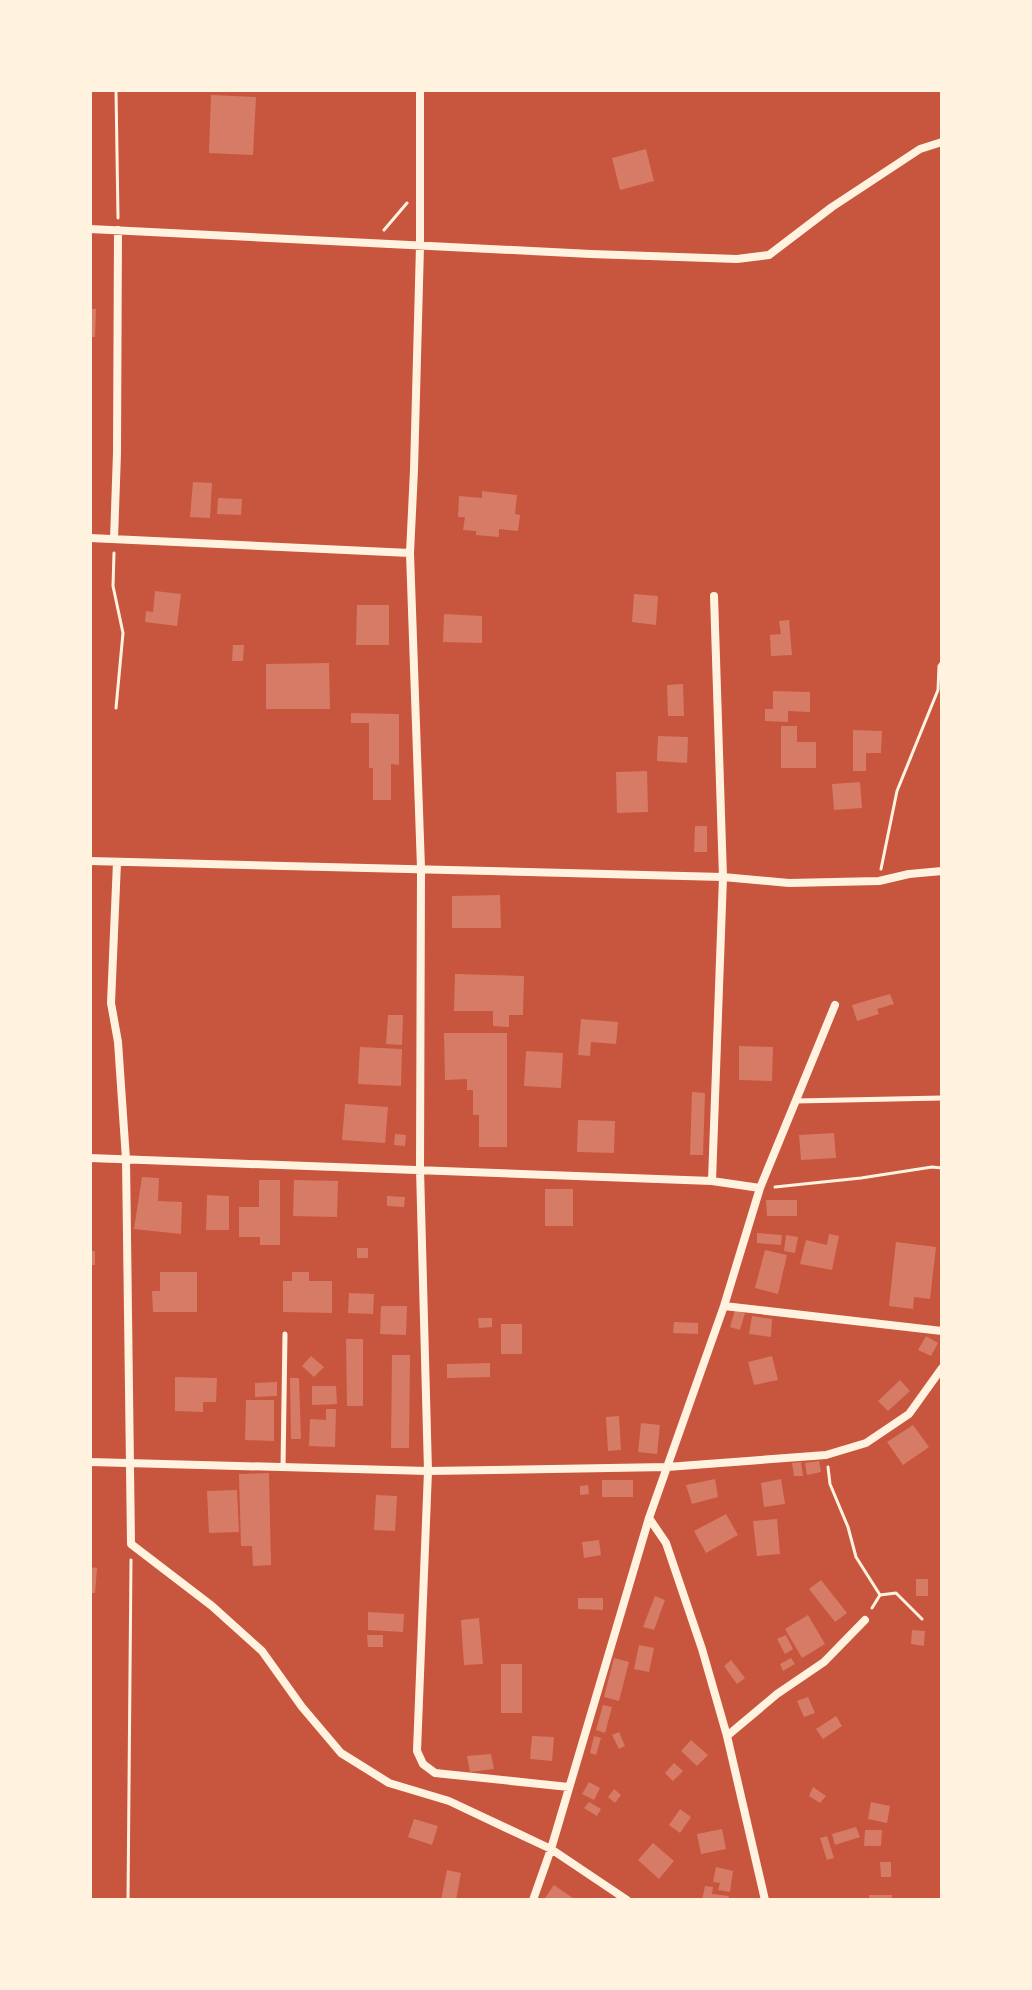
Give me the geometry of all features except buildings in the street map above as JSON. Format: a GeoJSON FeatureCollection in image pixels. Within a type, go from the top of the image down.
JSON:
{"type":"FeatureCollection","features":[{"type":"Feature","properties":{"kind":"street"},"geometry":{"type":"LineString","coordinates":[[420,90],[420,246],[410,553],[421,868],[420,1169],[428,1471],[417,1751],[423,1764],[435,1773],[569,1787]]}},
{"type":"Feature","properties":{"kind":"street"},"geometry":{"type":"LineString","coordinates":[[90,229],[737,259],[769,255],[832,207],[920,149],[942,142]]}},
{"type":"Feature","properties":{"kind":"street"},"geometry":{"type":"LineString","coordinates":[[114,539],[118,230]]}},
{"type":"Feature","properties":{"kind":"street"},"geometry":{"type":"LineString","coordinates":[[90,538],[410,553]]}},
{"type":"Feature","properties":{"kind":"street"},"geometry":{"type":"LineString","coordinates":[[712,1181],[723,877],[714,596]]}},
{"type":"Feature","properties":{"kind":"street"},"geometry":{"type":"LineString","coordinates":[[90,861],[723,877],[789,883],[879,881],[942,871]]}},
{"type":"Feature","properties":{"kind":"street"},"geometry":{"type":"LineString","coordinates":[[117,862],[111,1003],[118,1042],[126,1159],[131,1544],[212,1606],[262,1651],[302,1707],[341,1753],[389,1783],[449,1801],[551,1849],[627,1900]]}},
{"type":"Feature","properties":{"kind":"street"},"geometry":{"type":"LineString","coordinates":[[533,1900],[551,1849],[649,1518],[724,1306],[760,1188],[835,1005]]}},
{"type":"Feature","properties":{"kind":"street"},"geometry":{"type":"LineString","coordinates":[[90,1158],[712,1181],[760,1188]]}},
{"type":"Feature","properties":{"kind":"street"},"geometry":{"type":"LineString","coordinates":[[724,1306],[942,1331]]}},
{"type":"Feature","properties":{"kind":"street"},"geometry":{"type":"LineString","coordinates":[[90,1462],[428,1471],[667,1467],[826,1455],[866,1443],[909,1414],[942,1368]]}},
{"type":"Feature","properties":{"kind":"street"},"geometry":{"type":"LineString","coordinates":[[649,1518],[666,1543],[702,1649],[727,1736],[765,1900]]}},
{"type":"Feature","properties":{"kind":"street"},"geometry":{"type":"LineString","coordinates":[[727,1736],[777,1694],[824,1662],[865,1620]]}},
{"type":"Feature","properties":{"kind":"lane"},"geometry":{"type":"LineString","coordinates":[[795,1101],[942,1098]]}},
{"type":"Feature","properties":{"kind":"lane"},"geometry":{"type":"LineString","coordinates":[[283,1468],[285,1334]]}},
{"type":"Feature","properties":{"kind":"path"},"geometry":{"type":"LineString","coordinates":[[116,90],[118,230]]}},
{"type":"Feature","properties":{"kind":"path"},"geometry":{"type":"LineString","coordinates":[[359,242],[386,229],[420,187]]}},
{"type":"Feature","properties":{"kind":"path"},"geometry":{"type":"LineString","coordinates":[[114,539],[113,586],[123,633],[116,708]]}},
{"type":"Feature","properties":{"kind":"path"},"geometry":{"type":"LineString","coordinates":[[879,881],[897,791],[938,690],[939,666],[942,662]]}},
{"type":"Feature","properties":{"kind":"path"},"geometry":{"type":"LineString","coordinates":[[760,1188],[942,1168]]}},
{"type":"Feature","properties":{"kind":"path"},"geometry":{"type":"LineString","coordinates":[[826,1455],[830,1484],[848,1527],[856,1557],[880,1595]]}},
{"type":"Feature","properties":{"kind":"path"},"geometry":{"type":"LineString","coordinates":[[128,1900],[131,1544]]}},
{"type":"Feature","properties":{"kind":"path"},"geometry":{"type":"LineString","coordinates":[[880,1595],[896,1593],[922,1619]]}},
{"type":"Feature","properties":{"kind":"path"},"geometry":{"type":"LineString","coordinates":[[865,1620],[880,1595]]}}]}
